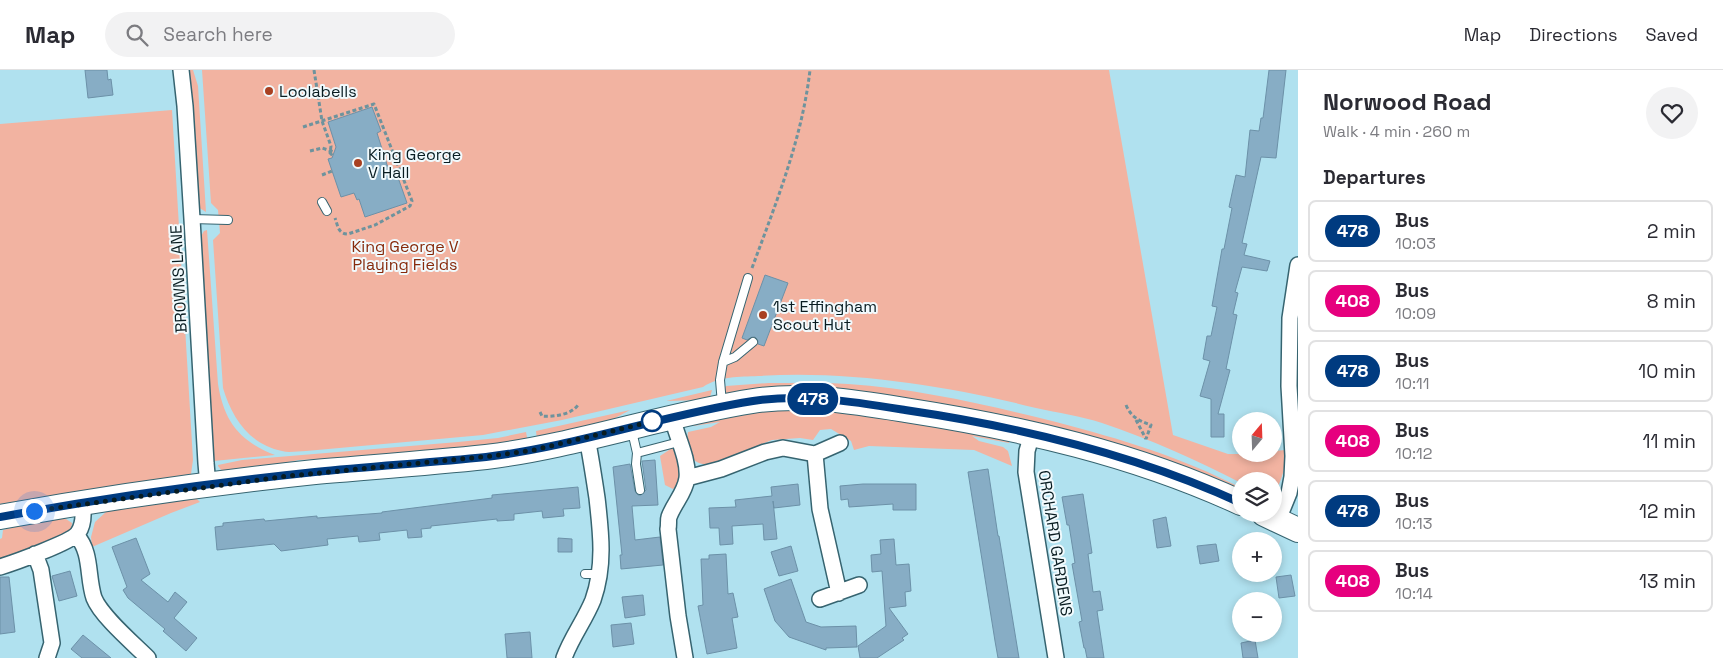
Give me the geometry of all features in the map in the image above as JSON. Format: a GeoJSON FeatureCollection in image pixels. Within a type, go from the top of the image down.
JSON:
{"type":"FeatureCollection","features":[{"type":"Feature","properties":{"kind":"main road"},"geometry":{"type":"LineString","coordinates":[[0,517],[82,503],[316,472],[491,456],[534,450],[631,426],[757,400],[802,399],[848,402],[935,414],[1056,438],[1119,456],[1232,499]]}},
{"type":"Feature","properties":{"kind":"street","name":"BROWNS LANE"},"geometry":{"type":"LineString","coordinates":[[181,70],[185,106],[208,486]]}},
{"type":"Feature","properties":{"kind":"street"},"geometry":{"type":"LineString","coordinates":[[1282,515],[1292,477],[1293,456],[1289,386],[1290,318],[1298,265]]}},
{"type":"Feature","properties":{"kind":"street"},"geometry":{"type":"LineString","coordinates":[[672,417],[686,462],[687,478],[683,491],[669,517],[668,529],[685,658]]}},
{"type":"Feature","properties":{"kind":"street","name":"ORCHARD GARDENS"},"geometry":{"type":"LineString","coordinates":[[1032,434],[1027,451],[1026,472],[1056,658]]}},
{"type":"Feature","properties":{"kind":"street"},"geometry":{"type":"LineString","coordinates":[[564,658],[580,620],[592,601],[593,574],[602,540],[592,458],[587,438]]}},
{"type":"Feature","properties":{"kind":"street"},"geometry":{"type":"LineString","coordinates":[[687,478],[721,469],[765,452],[782,448],[815,454],[840,443]]}},
{"type":"Feature","properties":{"kind":"street"},"geometry":{"type":"LineString","coordinates":[[815,454],[820,510],[839,593]]}},
{"type":"Feature","properties":{"kind":"street"},"geometry":{"type":"LineString","coordinates":[[0,567],[77,536],[83,525],[82,503]]}},
{"type":"Feature","properties":{"kind":"street"},"geometry":{"type":"LineString","coordinates":[[77,536],[82,542],[86,553],[95,599],[108,617],[148,658]]}},
{"type":"Feature","properties":{"kind":"street"},"geometry":{"type":"LineString","coordinates":[[35,554],[41,570],[52,643],[47,658]]}},
{"type":"Feature","properties":{"kind":"street"},"geometry":{"type":"LineString","coordinates":[[820,599],[859,585]]}},
{"type":"Feature","properties":{"kind":"lane"},"geometry":{"type":"LineString","coordinates":[[322,202],[327,211]]}},
{"type":"Feature","properties":{"kind":"lane"},"geometry":{"type":"LineString","coordinates":[[192,220],[228,220]]}},
{"type":"Feature","properties":{"kind":"lane"},"geometry":{"type":"LineString","coordinates":[[722,407],[720,380],[723,362],[748,278]]}},
{"type":"Feature","properties":{"kind":"lane"},"geometry":{"type":"LineString","coordinates":[[723,362],[735,357],[753,342]]}},
{"type":"Feature","properties":{"kind":"lane"},"geometry":{"type":"LineString","coordinates":[[631,426],[637,453],[636,464],[640,490]]}},
{"type":"Feature","properties":{"kind":"lane"},"geometry":{"type":"LineString","coordinates":[[637,453],[679,442]]}},
{"type":"Feature","properties":{"kind":"path"},"geometry":{"type":"LineString","coordinates":[[310,151],[322,148],[333,152],[322,121],[314,70]]}},
{"type":"Feature","properties":{"kind":"path"},"geometry":{"type":"LineString","coordinates":[[748,278],[790,163],[804,111],[810,70]]}},
{"type":"Feature","properties":{"kind":"path"},"geometry":{"type":"LineString","coordinates":[[303,127],[374,104],[412,201],[410,206],[375,225],[345,234],[339,231],[330,202],[322,202]]}},
{"type":"Feature","properties":{"kind":"path"},"geometry":{"type":"LineString","coordinates":[[322,175],[332,172]]}},
{"type":"Feature","properties":{"kind":"path"},"geometry":{"type":"LineString","coordinates":[[540,412],[542,416],[561,414],[571,412],[578,405]]}},
{"type":"Feature","properties":{"kind":"path"},"geometry":{"type":"LineString","coordinates":[[1126,405],[1146,439],[1151,425],[1136,420]]}},
{"type":"Feature","properties":{"kind":"path"},"geometry":{"type":"LineString","coordinates":[[561,414],[562,420]]}},
{"type":"Feature","properties":{"kind":"green space"},"geometry":{"type":"Polygon","coordinates":[[[188,70],[193,70],[198,86],[206,212],[198,207],[188,70]]]}},
{"type":"Feature","properties":{"kind":"green space","name":"King George V Playing Fields"},"geometry":{"type":"Polygon","coordinates":[[[202,70],[1109,70],[1173,435],[1232,454],[1232,462],[1282,462],[1282,450],[1286,450],[1284,467],[1282,474],[1282,472],[1232,472],[1232,478],[1173,450],[1120,429],[1078,416],[933,387],[827,375],[723,379],[703,387],[562,420],[483,435],[285,452],[270,448],[251,436],[231,410],[223,388],[213,240],[220,233],[218,210],[211,203],[202,70]]]}},
{"type":"Feature","properties":{"kind":"green space"},"geometry":{"type":"Polygon","coordinates":[[[172,110],[193,460],[191,474],[0,504],[0,124],[172,110]]]}},
{"type":"Feature","properties":{"kind":"green space"},"geometry":{"type":"Polygon","coordinates":[[[207,230],[218,384],[224,409],[235,428],[243,436],[275,455],[214,461],[200,238],[204,231],[207,230]]]}},
{"type":"Feature","properties":{"kind":"green space"},"geometry":{"type":"Polygon","coordinates":[[[769,383],[848,384],[875,386],[953,398],[1080,428],[1127,442],[1196,467],[1232,484],[1232,490],[1109,444],[732,396],[726,394],[724,389],[726,386],[769,383]]]}},
{"type":"Feature","properties":{"kind":"green space"},"geometry":{"type":"Polygon","coordinates":[[[712,390],[710,397],[705,400],[666,401],[712,390]]]}},
{"type":"Feature","properties":{"kind":"green space"},"geometry":{"type":"Polygon","coordinates":[[[630,410],[606,423],[537,440],[536,431],[630,410]]]}},
{"type":"Feature","properties":{"kind":"green space"},"geometry":{"type":"Polygon","coordinates":[[[771,410],[840,412],[1001,436],[1009,440],[1009,443],[972,436],[979,441],[1003,447],[1008,451],[1012,466],[974,450],[869,446],[854,450],[851,441],[831,429],[820,430],[813,440],[800,438],[772,440],[713,464],[699,463],[691,456],[687,439],[688,432],[711,427],[720,422],[693,426],[700,419],[771,410]]]}},
{"type":"Feature","properties":{"kind":"green space"},"geometry":{"type":"Polygon","coordinates":[[[526,432],[528,442],[299,460],[230,473],[222,471],[218,466],[242,460],[458,442],[498,438],[526,432]]]}},
{"type":"Feature","properties":{"kind":"green space"},"geometry":{"type":"Polygon","coordinates":[[[672,448],[679,460],[681,473],[681,482],[673,489],[665,485],[660,456],[672,448]]]}},
{"type":"Feature","properties":{"kind":"green space"},"geometry":{"type":"Polygon","coordinates":[[[195,497],[200,502],[92,547],[91,537],[95,522],[107,511],[195,497]]]}},
{"type":"Feature","properties":{"kind":"green space"},"geometry":{"type":"Polygon","coordinates":[[[56,517],[66,519],[72,523],[71,529],[57,539],[0,560],[0,539],[2,538],[3,530],[56,517]]]}},
{"type":"Feature","properties":{"kind":"building"},"geometry":{"type":"Polygon","coordinates":[[[85,70],[107,70],[108,80],[111,79],[113,95],[88,98],[85,70]]]}},
{"type":"Feature","properties":{"kind":"building"},"geometry":{"type":"Polygon","coordinates":[[[1269,70],[1286,70],[1276,158],[1261,157],[1242,243],[1247,244],[1244,255],[1270,261],[1267,271],[1242,267],[1235,292],[1238,293],[1233,314],[1237,315],[1226,369],[1230,370],[1218,414],[1224,414],[1224,437],[1211,437],[1211,399],[1200,396],[1210,361],[1203,359],[1207,336],[1211,336],[1217,307],[1212,306],[1222,249],[1224,249],[1232,208],[1229,207],[1236,175],[1245,177],[1250,130],[1259,131],[1261,118],[1263,118],[1269,70]]]}},
{"type":"Feature","properties":{"kind":"building","name":"King George V Hall"},"geometry":{"type":"Polygon","coordinates":[[[372,107],[381,131],[377,133],[389,171],[395,169],[407,203],[365,217],[359,199],[357,200],[354,193],[341,197],[328,159],[332,158],[336,147],[328,122],[372,107]]]}},
{"type":"Feature","properties":{"kind":"building","name":"1st Effingham Scout Hut"},"geometry":{"type":"Polygon","coordinates":[[[765,275],[788,283],[764,346],[758,344],[755,337],[747,340],[742,338],[765,275]]]}},
{"type":"Feature","properties":{"kind":"building"},"geometry":{"type":"Polygon","coordinates":[[[655,460],[658,505],[632,506],[635,540],[660,537],[663,565],[621,569],[620,555],[622,555],[613,467],[630,464],[635,491],[638,495],[641,495],[646,490],[642,461],[655,460]]]}},
{"type":"Feature","properties":{"kind":"building"},"geometry":{"type":"Polygon","coordinates":[[[988,469],[1019,658],[998,658],[995,641],[968,472],[988,469]]]}},
{"type":"Feature","properties":{"kind":"building"},"geometry":{"type":"Polygon","coordinates":[[[798,484],[800,505],[774,508],[773,501],[777,539],[764,540],[763,524],[732,526],[733,544],[720,545],[719,528],[710,528],[709,508],[736,507],[735,500],[772,496],[771,487],[798,484]]]}},
{"type":"Feature","properties":{"kind":"building"},"geometry":{"type":"Polygon","coordinates":[[[916,484],[916,510],[893,510],[893,504],[849,507],[848,499],[841,500],[840,486],[916,484]]]}},
{"type":"Feature","properties":{"kind":"building"},"geometry":{"type":"Polygon","coordinates":[[[578,487],[580,508],[563,509],[564,516],[543,518],[542,511],[514,514],[514,520],[497,521],[497,519],[431,526],[431,528],[421,529],[422,537],[408,538],[407,530],[379,533],[380,540],[359,542],[358,536],[327,539],[328,545],[281,551],[274,544],[217,550],[215,527],[223,526],[223,523],[382,513],[492,498],[492,495],[578,487]]]}},
{"type":"Feature","properties":{"kind":"building"},"geometry":{"type":"Polygon","coordinates":[[[1083,494],[1092,553],[1088,554],[1093,592],[1100,591],[1103,610],[1097,611],[1104,658],[1087,658],[1084,648],[1079,622],[1082,621],[1072,564],[1075,563],[1062,497],[1083,494]]]}},
{"type":"Feature","properties":{"kind":"building"},"geometry":{"type":"Polygon","coordinates":[[[1166,517],[1171,546],[1157,548],[1153,520],[1166,517]]]}},
{"type":"Feature","properties":{"kind":"building"},"geometry":{"type":"Polygon","coordinates":[[[136,538],[150,574],[141,580],[168,602],[175,592],[187,602],[174,618],[197,638],[186,651],[163,631],[165,629],[128,598],[123,590],[127,587],[112,547],[136,538]]]}},
{"type":"Feature","properties":{"kind":"building"},"geometry":{"type":"Polygon","coordinates":[[[558,538],[572,539],[572,552],[558,552],[558,538]]]}},
{"type":"Feature","properties":{"kind":"building"},"geometry":{"type":"Polygon","coordinates":[[[894,539],[896,565],[909,564],[911,591],[905,592],[906,606],[889,608],[908,634],[902,638],[904,640],[877,658],[860,658],[858,646],[886,626],[882,571],[872,572],[871,555],[881,554],[880,540],[894,539]]]}},
{"type":"Feature","properties":{"kind":"building"},"geometry":{"type":"Polygon","coordinates":[[[1216,544],[1219,561],[1200,564],[1197,546],[1216,544]]]}},
{"type":"Feature","properties":{"kind":"building"},"geometry":{"type":"Polygon","coordinates":[[[791,546],[798,571],[779,576],[771,552],[791,546]]]}},
{"type":"Feature","properties":{"kind":"building"},"geometry":{"type":"Polygon","coordinates":[[[726,554],[728,594],[733,593],[738,617],[732,618],[737,648],[707,654],[698,606],[703,605],[701,559],[709,559],[709,555],[726,554]]]}},
{"type":"Feature","properties":{"kind":"building"},"geometry":{"type":"Polygon","coordinates":[[[70,571],[77,596],[59,601],[52,576],[70,571]]]}},
{"type":"Feature","properties":{"kind":"building"},"geometry":{"type":"Polygon","coordinates":[[[1291,575],[1295,596],[1282,598],[1282,592],[1278,592],[1277,582],[1282,582],[1282,576],[1291,575]]]}},
{"type":"Feature","properties":{"kind":"building"},"geometry":{"type":"Polygon","coordinates":[[[0,577],[9,577],[15,632],[0,634],[0,577]]]}},
{"type":"Feature","properties":{"kind":"building"},"geometry":{"type":"Polygon","coordinates":[[[791,579],[806,622],[821,627],[856,626],[857,647],[826,648],[826,650],[789,637],[775,621],[764,589],[791,579]]]}},
{"type":"Feature","properties":{"kind":"building"},"geometry":{"type":"Polygon","coordinates":[[[643,595],[645,615],[625,618],[622,597],[643,595]]]}},
{"type":"Feature","properties":{"kind":"building"},"geometry":{"type":"Polygon","coordinates":[[[631,623],[634,644],[613,647],[611,625],[631,623]]]}},
{"type":"Feature","properties":{"kind":"building"},"geometry":{"type":"Polygon","coordinates":[[[530,632],[532,658],[507,658],[505,634],[530,632]]]}},
{"type":"Feature","properties":{"kind":"building"},"geometry":{"type":"Polygon","coordinates":[[[83,635],[111,658],[82,658],[71,649],[83,635]]]}},
{"type":"Feature","properties":{"kind":"building"},"geometry":{"type":"Polygon","coordinates":[[[1255,642],[1258,658],[1243,658],[1241,643],[1255,642]]]}},
{"type":"Feature","properties":{"kind":"bus line","name":"478"},"geometry":{"type":"LineString","coordinates":[[0,517],[82,503],[316,472],[443,461],[534,450],[631,426],[757,400],[802,399],[848,402],[935,414],[1056,438],[1119,456],[1182,478],[1232,499]]}},
{"type":"Feature","properties":{"kind":"place","name":"Loolabells"},"geometry":{"type":"Point","coordinates":[269,91]}},
{"type":"Feature","properties":{"kind":"place","name":"King George V Hall"},"geometry":{"type":"Point","coordinates":[358,163]}},
{"type":"Feature","properties":{"kind":"place","name":"1st Effingham Scout Hut"},"geometry":{"type":"Point","coordinates":[763,315]}},
{"type":"Feature","properties":{"kind":"route"},"geometry":{"type":"LineString","coordinates":[[34,511],[316,472],[443,461],[534,450],[658,420],[652,421]]}}]}
